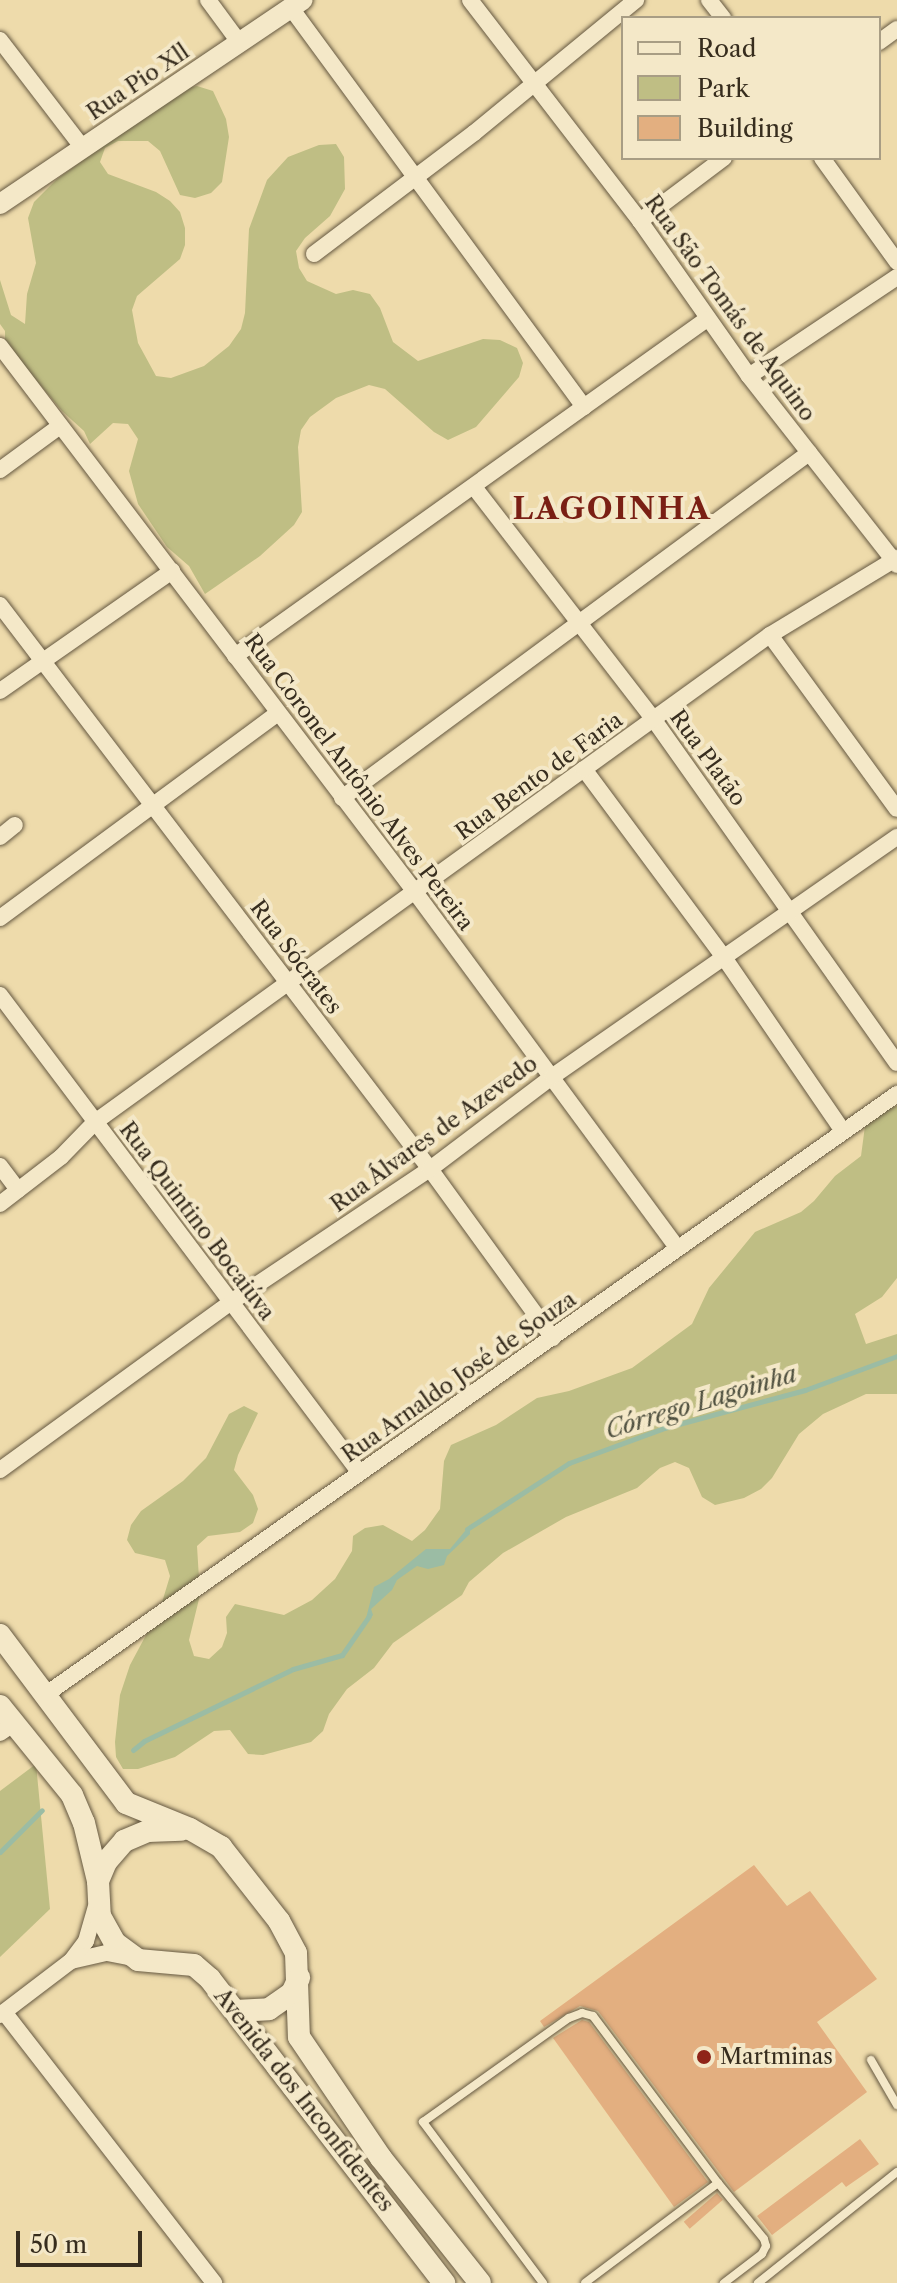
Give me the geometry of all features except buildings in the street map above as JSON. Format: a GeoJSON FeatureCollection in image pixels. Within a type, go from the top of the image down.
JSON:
{"type":"FeatureCollection","features":[{"type":"Feature","properties":{"kind":"main road","name":"Avenida dos Inconfidentes"},"geometry":{"type":"LineString","coordinates":[[2,1642],[126,1803],[190,1829],[221,1847],[279,1921],[296,1953],[299,2037],[381,2158],[480,2283]]}},
{"type":"Feature","properties":{"kind":"main road"},"geometry":{"type":"LineString","coordinates":[[4,1721],[59,1781],[80,1814],[98,1881],[100,1916],[115,1943],[138,1960]]}},
{"type":"Feature","properties":{"kind":"main road"},"geometry":{"type":"LineString","coordinates":[[98,1881],[106,1862],[124,1841],[148,1831],[190,1829]]}},
{"type":"Feature","properties":{"kind":"main road","name":"Avenida dos Inconfidentes"},"geometry":{"type":"LineString","coordinates":[[138,1960],[194,1965],[210,1979],[444,2283]]}},
{"type":"Feature","properties":{"kind":"main road"},"geometry":{"type":"LineString","coordinates":[[235,2011],[269,2009],[292,1993],[299,1978]]}},
{"type":"Feature","properties":{"kind":"main road"},"geometry":{"type":"LineString","coordinates":[[355,2166],[381,2158]]}},
{"type":"Feature","properties":{"kind":"street"},"geometry":{"type":"LineString","coordinates":[[208,0],[239,42]]}},
{"type":"Feature","properties":{"kind":"street","name":"Rua São Tomás de Aquino"},"geometry":{"type":"LineString","coordinates":[[470,0],[640,221],[749,376],[896,561]]}},
{"type":"Feature","properties":{"kind":"street"},"geometry":{"type":"LineString","coordinates":[[314,254],[414,180],[636,0]]}},
{"type":"Feature","properties":{"kind":"street"},"geometry":{"type":"LineString","coordinates":[[709,0],[721,16]]}},
{"type":"Feature","properties":{"kind":"street"},"geometry":{"type":"LineString","coordinates":[[297,4],[414,180],[584,407]]}},
{"type":"Feature","properties":{"kind":"street","name":"Rua Pio Xll"},"geometry":{"type":"LineString","coordinates":[[0,204],[297,4]]}},
{"type":"Feature","properties":{"kind":"street"},"geometry":{"type":"LineString","coordinates":[[0,40],[83,148]]}},
{"type":"Feature","properties":{"kind":"street"},"geometry":{"type":"LineString","coordinates":[[640,221],[721,160]]}},
{"type":"Feature","properties":{"kind":"street"},"geometry":{"type":"LineString","coordinates":[[823,160],[897,262]]}},
{"type":"Feature","properties":{"kind":"street"},"geometry":{"type":"LineString","coordinates":[[749,376],[897,277]]}},
{"type":"Feature","properties":{"kind":"street"},"geometry":{"type":"LineString","coordinates":[[235,656],[707,319]]}},
{"type":"Feature","properties":{"kind":"street","name":"Rua Coronel Antônio Alves Pereira"},"geometry":{"type":"LineString","coordinates":[[0,346],[415,892],[677,1247]]}},
{"type":"Feature","properties":{"kind":"street"},"geometry":{"type":"LineString","coordinates":[[0,470],[60,426]]}},
{"type":"Feature","properties":{"kind":"street"},"geometry":{"type":"LineString","coordinates":[[342,798],[809,453]]}},
{"type":"Feature","properties":{"kind":"street","name":"Rua Platão"},"geometry":{"type":"LineString","coordinates":[[474,487],[578,626],[654,720],[897,1063]]}},
{"type":"Feature","properties":{"kind":"street","name":"Rua Bento de Faria"},"geometry":{"type":"LineString","coordinates":[[0,1204],[61,1157],[95,1122],[289,985],[770,635],[896,561]]}},
{"type":"Feature","properties":{"kind":"street"},"geometry":{"type":"LineString","coordinates":[[0,691],[172,571]]}},
{"type":"Feature","properties":{"kind":"street","name":"Rua Sócrates"},"geometry":{"type":"LineString","coordinates":[[0,605],[430,1169],[553,1338]]}},
{"type":"Feature","properties":{"kind":"street"},"geometry":{"type":"LineString","coordinates":[[770,635],[897,809]]}},
{"type":"Feature","properties":{"kind":"street"},"geometry":{"type":"LineString","coordinates":[[0,918],[278,713]]}},
{"type":"Feature","properties":{"kind":"street"},"geometry":{"type":"LineString","coordinates":[[584,769],[723,956],[842,1130]]}},
{"type":"Feature","properties":{"kind":"street"},"geometry":{"type":"LineString","coordinates":[[0,837],[15,825]]}},
{"type":"Feature","properties":{"kind":"street","name":"Rua Álvares de Azevedo"},"geometry":{"type":"LineString","coordinates":[[0,1470],[231,1302],[430,1169],[553,1076],[897,837]]}},
{"type":"Feature","properties":{"kind":"street","name":"Rua Quintino Bocaiúva"},"geometry":{"type":"LineString","coordinates":[[0,995],[360,1473]]}},
{"type":"Feature","properties":{"kind":"street","name":"Rua Arnaldo José de Souza"},"geometry":{"type":"LineString","coordinates":[[45,1695],[897,1094]]}},
{"type":"Feature","properties":{"kind":"street"},"geometry":{"type":"LineString","coordinates":[[0,1166],[18,1190]]}},
{"type":"Feature","properties":{"kind":"street"},"geometry":{"type":"LineString","coordinates":[[98,1881],[95,1920],[86,1941],[71,1961],[2,2014],[214,2283]]}},
{"type":"Feature","properties":{"kind":"street","name":"Avenida dos Inconfidentes"},"geometry":{"type":"LineString","coordinates":[[71,1961],[107,1953],[138,1960]]}},
{"type":"Feature","properties":{"kind":"lane"},"geometry":{"type":"LineString","coordinates":[[543,2283],[423,2122],[569,2018],[582,2013],[593,2016],[718,2183],[764,2239],[766,2246],[762,2254],[724,2283]]}},
{"type":"Feature","properties":{"kind":"lane"},"geometry":{"type":"LineString","coordinates":[[871,2060],[897,2105]]}},
{"type":"Feature","properties":{"kind":"lane"},"geometry":{"type":"LineString","coordinates":[[758,2283],[897,2172]]}},
{"type":"Feature","properties":{"kind":"lane"},"geometry":{"type":"LineString","coordinates":[[585,2283],[718,2183]]}},
{"type":"Feature","properties":{"kind":"green space"},"geometry":{"type":"Polygon","coordinates":[[[197,86],[213,91],[226,119],[229,137],[222,182],[211,193],[195,198],[180,195],[160,151],[148,141],[118,141],[105,148],[100,162],[108,174],[156,192],[170,201],[180,212],[185,228],[185,245],[180,259],[137,296],[132,310],[138,343],[156,376],[171,378],[204,366],[229,346],[241,329],[245,313],[249,229],[267,180],[288,157],[319,145],[336,144],[344,157],[345,189],[330,216],[305,238],[296,251],[299,268],[307,281],[336,294],[353,290],[370,294],[380,308],[393,342],[418,361],[483,339],[500,340],[517,348],[523,363],[519,377],[476,427],[448,440],[434,432],[385,389],[369,385],[336,398],[310,417],[301,430],[298,447],[302,512],[294,525],[260,556],[205,594],[189,566],[167,547],[138,504],[129,471],[138,439],[128,424],[113,423],[90,444],[84,431],[62,411],[5,343],[5,331],[0,324],[0,280],[11,315],[25,324],[27,294],[36,263],[28,218],[34,202],[57,179],[181,89],[197,86]]]}},
{"type":"Feature","properties":{"kind":"green space"},"geometry":{"type":"Polygon","coordinates":[[[897,1106],[897,1278],[882,1297],[855,1314],[866,1344],[897,1334],[897,1394],[866,1394],[823,1414],[799,1434],[772,1478],[761,1489],[744,1498],[715,1505],[702,1497],[689,1468],[675,1462],[660,1468],[637,1488],[566,1517],[503,1553],[469,1582],[462,1595],[393,1643],[374,1668],[347,1689],[329,1714],[323,1731],[311,1742],[263,1755],[248,1754],[230,1730],[214,1731],[175,1757],[138,1769],[123,1769],[116,1757],[115,1742],[120,1695],[130,1665],[160,1609],[170,1576],[165,1560],[135,1553],[127,1540],[131,1525],[141,1511],[183,1481],[206,1458],[229,1414],[244,1406],[258,1413],[234,1470],[253,1495],[258,1509],[253,1523],[240,1532],[208,1536],[197,1546],[200,1595],[189,1640],[194,1656],[209,1659],[222,1647],[227,1633],[226,1617],[235,1604],[284,1615],[312,1600],[335,1579],[352,1551],[353,1536],[365,1528],[383,1525],[412,1541],[425,1530],[440,1509],[444,1461],[451,1445],[496,1425],[537,1398],[569,1391],[632,1368],[692,1324],[709,1288],[755,1232],[801,1212],[814,1201],[835,1176],[861,1156],[865,1126],[874,1113],[897,1106]]]}},
{"type":"Feature","properties":{"kind":"green space"},"geometry":{"type":"Polygon","coordinates":[[[36,1764],[50,1909],[0,1957],[0,1791],[36,1764]]]}},
{"type":"Feature","properties":{"kind":"shaded area"},"geometry":{"type":"Polygon","coordinates":[[[470,1525],[470,1534],[447,1556],[444,1565],[428,1569],[417,1566],[397,1580],[392,1590],[371,1609],[373,1615],[364,1626],[374,1587],[426,1549],[450,1549],[470,1525]]]}},
{"type":"Feature","properties":{"kind":"waterway","name":"Córrego Lagoinha"},"geometry":{"type":"LineString","coordinates":[[467,1529],[569,1463],[664,1428],[805,1390],[897,1356]]}},
{"type":"Feature","properties":{"kind":"waterway","name":"Córrego Lagoinha"},"geometry":{"type":"LineString","coordinates":[[133,1750],[144,1741],[293,1669],[342,1655],[369,1616]]}},
{"type":"Feature","properties":{"kind":"waterway","name":"Córrego Lagoinha"},"geometry":{"type":"LineString","coordinates":[[0,1852],[42,1810]]}},
{"type":"Feature","properties":{"kind":"place","name":"Martminas"},"geometry":{"type":"Point","coordinates":[704,2057]}},
{"type":"Feature","properties":{"kind":"district","name":"LAGOINHA"},"geometry":{"type":"Point","coordinates":[612,509]}}]}
